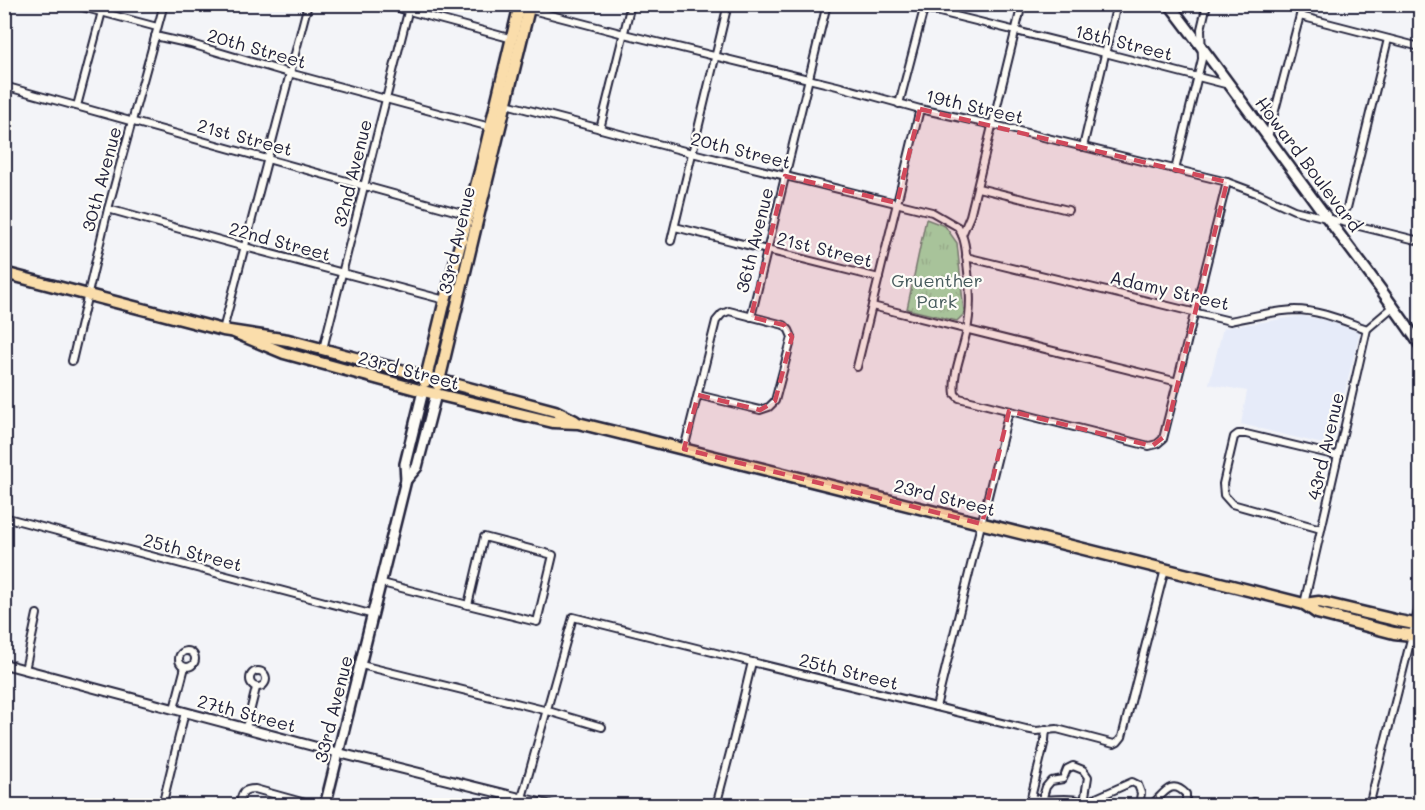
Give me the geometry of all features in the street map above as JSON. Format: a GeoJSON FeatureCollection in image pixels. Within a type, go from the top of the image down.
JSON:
{"type":"FeatureCollection","features":[{"type":"Feature","properties":{"kind":"highway","name":"33rd Avenue"},"geometry":{"type":"LineString","coordinates":[[423,391],[445,300],[506,104],[525,6]]}},
{"type":"Feature","properties":{"kind":"highway","name":"33rd Avenue"},"geometry":{"type":"LineString","coordinates":[[436,394],[490,127],[517,40]]}},
{"type":"Feature","properties":{"kind":"highway","name":"23rd Street"},"geometry":{"type":"LineString","coordinates":[[4,273],[223,330],[288,339],[555,411],[578,423]]}},
{"type":"Feature","properties":{"kind":"highway","name":"23rd Street"},"geometry":{"type":"LineString","coordinates":[[236,333],[284,353],[423,391],[553,422],[578,423],[1304,604],[1319,602],[1418,624]]}},
{"type":"Feature","properties":{"kind":"highway","name":"23rd Street"},"geometry":{"type":"LineString","coordinates":[[1304,604],[1317,614],[1394,633],[1417,636]]}},
{"type":"Feature","properties":{"kind":"main road","name":"Howard Boulevard"},"geometry":{"type":"LineString","coordinates":[[1170,4],[1394,306],[1420,345]]}},
{"type":"Feature","properties":{"kind":"main road","name":"33rd Avenue"},"geometry":{"type":"LineString","coordinates":[[325,806],[382,583],[406,480],[405,464],[423,391]]}},
{"type":"Feature","properties":{"kind":"main road","name":"33rd Avenue"},"geometry":{"type":"LineString","coordinates":[[406,480],[417,467],[436,394]]}},
{"type":"Feature","properties":{"kind":"street"},"geometry":{"type":"LineString","coordinates":[[70,4],[157,27]]}},
{"type":"Feature","properties":{"kind":"street"},"geometry":{"type":"LineString","coordinates":[[78,106],[104,4]]}},
{"type":"Feature","properties":{"kind":"street","name":"30th Avenue"},"geometry":{"type":"LineString","coordinates":[[72,361],[108,209],[164,4]]}},
{"type":"Feature","properties":{"kind":"street"},"geometry":{"type":"LineString","coordinates":[[223,330],[308,4]]}},
{"type":"Feature","properties":{"kind":"street"},"geometry":{"type":"LineString","coordinates":[[383,4],[409,8],[517,40]]}},
{"type":"Feature","properties":{"kind":"street"},"geometry":{"type":"LineString","coordinates":[[600,129],[632,4]]}},
{"type":"Feature","properties":{"kind":"street"},"geometry":{"type":"LineString","coordinates":[[671,242],[728,4]]}},
{"type":"Feature","properties":{"kind":"street","name":"36th Avenue"},"geometry":{"type":"LineString","coordinates":[[684,449],[716,321],[722,314],[729,311],[751,317],[827,4]]}},
{"type":"Feature","properties":{"kind":"street","name":"18th Street"},"geometry":{"type":"LineString","coordinates":[[907,4],[924,6],[1229,85]]}},
{"type":"Feature","properties":{"kind":"street"},"geometry":{"type":"LineString","coordinates":[[1022,4],[978,188],[962,235],[971,309],[955,378],[955,394],[959,398],[1139,444],[1152,446],[1163,440],[1227,182]]}},
{"type":"Feature","properties":{"kind":"street"},"geometry":{"type":"LineString","coordinates":[[1083,147],[1117,4]]}},
{"type":"Feature","properties":{"kind":"street"},"geometry":{"type":"LineString","coordinates":[[1175,170],[1202,59],[1201,28],[1207,4]]}},
{"type":"Feature","properties":{"kind":"street"},"geometry":{"type":"LineString","coordinates":[[1268,138],[1303,4]]}},
{"type":"Feature","properties":{"kind":"street","name":"19th Street"},"geometry":{"type":"LineString","coordinates":[[525,6],[624,34],[899,104],[1227,182],[1294,210],[1420,241]]}},
{"type":"Feature","properties":{"kind":"street"},"geometry":{"type":"LineString","coordinates":[[899,104],[924,6]]}},
{"type":"Feature","properties":{"kind":"street","name":"32nd Avenue"},"geometry":{"type":"LineString","coordinates":[[323,349],[409,8]]}},
{"type":"Feature","properties":{"kind":"street"},"geometry":{"type":"LineString","coordinates":[[1300,16],[1420,47]]}},
{"type":"Feature","properties":{"kind":"street","name":"20th Street"},"geometry":{"type":"LineString","coordinates":[[155,36],[192,44],[289,73],[490,127]]}},
{"type":"Feature","properties":{"kind":"street"},"geometry":{"type":"LineString","coordinates":[[1347,208],[1388,39]]}},
{"type":"Feature","properties":{"kind":"street","name":"21st Street"},"geometry":{"type":"LineString","coordinates":[[4,86],[473,216]]}},
{"type":"Feature","properties":{"kind":"street","name":"20th Street"},"geometry":{"type":"LineString","coordinates":[[506,104],[932,212],[958,227],[962,235]]}},
{"type":"Feature","properties":{"kind":"street"},"geometry":{"type":"LineString","coordinates":[[879,278],[920,109]]}},
{"type":"Feature","properties":{"kind":"street"},"geometry":{"type":"LineString","coordinates":[[978,188],[1068,210]]}},
{"type":"Feature","properties":{"kind":"street","name":"22nd Street"},"geometry":{"type":"LineString","coordinates":[[108,209],[445,300]]}},
{"type":"Feature","properties":{"kind":"street","name":"21st Street"},"geometry":{"type":"LineString","coordinates":[[675,227],[879,278],[857,367]]}},
{"type":"Feature","properties":{"kind":"street","name":"Adamy Street"},"geometry":{"type":"LineString","coordinates":[[966,257],[1230,321],[1296,310],[1325,314],[1367,328]]}},
{"type":"Feature","properties":{"kind":"street"},"geometry":{"type":"LineString","coordinates":[[872,306],[1178,382]]}},
{"type":"Feature","properties":{"kind":"street"},"geometry":{"type":"LineString","coordinates":[[1367,328],[1394,306]]}},
{"type":"Feature","properties":{"kind":"street"},"geometry":{"type":"LineString","coordinates":[[698,395],[760,410],[769,408],[775,401],[792,337],[784,325],[751,317]]}},
{"type":"Feature","properties":{"kind":"street","name":"43rd Avenue"},"geometry":{"type":"LineString","coordinates":[[1304,604],[1367,328]]}},
{"type":"Feature","properties":{"kind":"street"},"geometry":{"type":"LineString","coordinates":[[936,707],[1010,411]]}},
{"type":"Feature","properties":{"kind":"street"},"geometry":{"type":"LineString","coordinates":[[1322,529],[1232,504],[1224,495],[1223,484],[1234,437],[1238,434],[1338,456]]}},
{"type":"Feature","properties":{"kind":"street","name":"25th Street"},"geometry":{"type":"LineString","coordinates":[[4,518],[374,615]]}},
{"type":"Feature","properties":{"kind":"street"},"geometry":{"type":"LineString","coordinates":[[382,583],[468,605],[537,622],[553,555],[484,537],[468,605]]}},
{"type":"Feature","properties":{"kind":"street","name":"25th Street"},"geometry":{"type":"LineString","coordinates":[[548,711],[573,617],[1026,729],[1036,731],[1057,729],[1114,744],[1122,737],[1165,569]]}},
{"type":"Feature","properties":{"kind":"street"},"geometry":{"type":"LineString","coordinates":[[1369,806],[1417,636],[1420,603]]}},
{"type":"Feature","properties":{"kind":"street"},"geometry":{"type":"LineString","coordinates":[[25,670],[37,614]]}},
{"type":"Feature","properties":{"kind":"street"},"geometry":{"type":"LineString","coordinates":[[716,806],[752,662]]}},
{"type":"Feature","properties":{"kind":"street","name":"27th Street"},"geometry":{"type":"LineString","coordinates":[[4,664],[339,753],[552,806]]}},
{"type":"Feature","properties":{"kind":"street"},"geometry":{"type":"LineString","coordinates":[[361,665],[548,711],[602,727]]}},
{"type":"Feature","properties":{"kind":"street"},"geometry":{"type":"LineString","coordinates":[[174,709],[185,668]]}},
{"type":"Feature","properties":{"kind":"street"},"geometry":{"type":"LineString","coordinates":[[246,728],[256,688]]}},
{"type":"Feature","properties":{"kind":"street"},"geometry":{"type":"LineString","coordinates":[[522,798],[548,711]]}},
{"type":"Feature","properties":{"kind":"street"},"geometry":{"type":"LineString","coordinates":[[162,806],[185,712]]}},
{"type":"Feature","properties":{"kind":"street"},"geometry":{"type":"LineString","coordinates":[[1029,806],[1046,729]]}},
{"type":"Feature","properties":{"kind":"street"},"geometry":{"type":"LineString","coordinates":[[1042,800],[1046,787],[1051,781],[1063,779],[1067,769],[1073,766],[1083,770],[1088,777],[1085,796],[1089,804]]}},
{"type":"Feature","properties":{"kind":"street"},"geometry":{"type":"LineString","coordinates":[[1031,798],[1042,800],[1064,798],[1089,804],[1132,782],[1138,785],[1141,793],[1139,806]]}},
{"type":"Feature","properties":{"kind":"street"},"geometry":{"type":"LineString","coordinates":[[1150,806],[1165,791],[1178,787],[1186,794],[1186,806]]}},
{"type":"Feature","properties":{"kind":"street"},"geometry":{"type":"LineString","coordinates":[[239,806],[243,791],[255,789],[316,806]]}},
{"type":"Feature","properties":{"kind":"highlighted area"},"geometry":{"type":"Polygon","coordinates":[[[920,109],[1227,182],[1165,436],[1152,446],[1009,411],[982,524],[684,449],[698,395],[760,410],[775,401],[792,337],[784,325],[751,317],[785,176],[897,203],[920,109]]]}},
{"type":"Feature","properties":{"kind":"shaded area"},"geometry":{"type":"Polygon","coordinates":[[[1302,316],[1325,320],[1360,332],[1331,446],[1241,424],[1247,391],[1209,384],[1223,328],[1302,316]]]}},
{"type":"Feature","properties":{"kind":"green space","name":"Gruenther Park"},"geometry":{"type":"Polygon","coordinates":[[[926,219],[945,226],[957,243],[964,312],[957,321],[907,309],[926,219]]]}}]}
